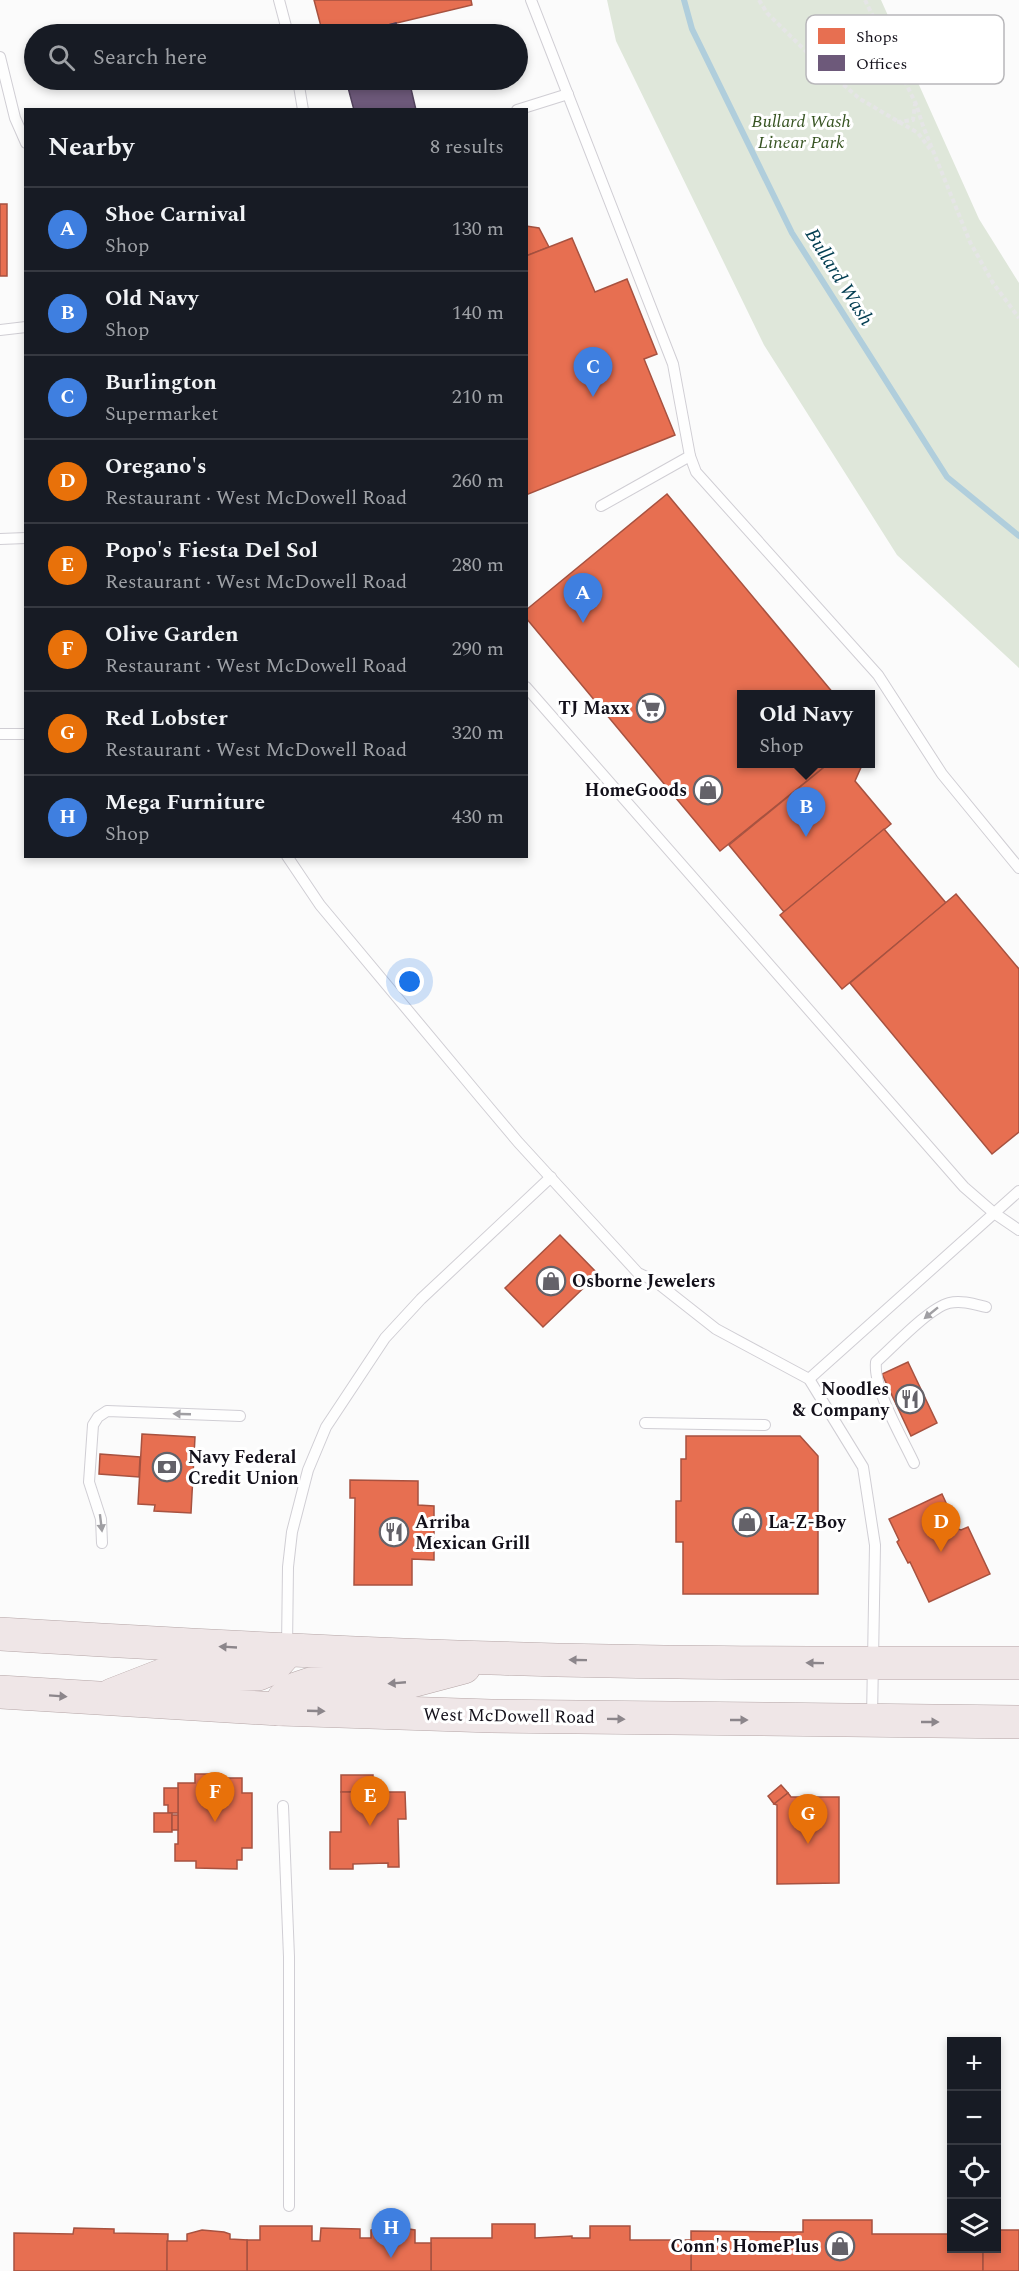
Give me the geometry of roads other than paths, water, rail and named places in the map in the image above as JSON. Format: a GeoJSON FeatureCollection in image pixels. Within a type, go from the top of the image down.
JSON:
{"type":"FeatureCollection","features":[{"type":"Feature","properties":{"kind":"main road"},"geometry":{"type":"LineString","coordinates":[[0,1634],[286,1651],[494,1658],[1019,1663]]}},
{"type":"Feature","properties":{"kind":"main road"},"geometry":{"type":"LineString","coordinates":[[102,1699],[166,1674],[258,1674],[272,1668],[286,1651]]}},
{"type":"Feature","properties":{"kind":"main road"},"geometry":{"type":"LineString","coordinates":[[279,1709],[284,1698],[296,1689],[311,1684],[400,1684],[494,1658]]}},
{"type":"Feature","properties":{"kind":"main road","name":"West McDowell Road"},"geometry":{"type":"LineString","coordinates":[[0,1692],[279,1709],[491,1716],[1019,1722]]}},
{"type":"Feature","properties":{"kind":"lane"},"geometry":{"type":"LineString","coordinates":[[279,0],[285,24]]}},
{"type":"Feature","properties":{"kind":"lane"},"geometry":{"type":"LineString","coordinates":[[531,0],[673,364],[690,456],[696,472],[878,675],[942,774],[1019,868]]}},
{"type":"Feature","properties":{"kind":"lane"},"geometry":{"type":"LineString","coordinates":[[0,57],[15,118],[24,138]]}},
{"type":"Feature","properties":{"kind":"lane"},"geometry":{"type":"LineString","coordinates":[[300,90],[303,108]]}},
{"type":"Feature","properties":{"kind":"lane"},"geometry":{"type":"LineString","coordinates":[[523,108],[568,94]]}},
{"type":"Feature","properties":{"kind":"lane"},"geometry":{"type":"LineString","coordinates":[[0,330],[24,327]]}},
{"type":"Feature","properties":{"kind":"lane"},"geometry":{"type":"LineString","coordinates":[[601,506],[690,456]]}},
{"type":"Feature","properties":{"kind":"lane"},"geometry":{"type":"LineString","coordinates":[[0,539],[24,538]]}},
{"type":"Feature","properties":{"kind":"lane"},"geometry":{"type":"LineString","coordinates":[[528,689],[964,1186],[994,1213],[1019,1230]]}},
{"type":"Feature","properties":{"kind":"lane"},"geometry":{"type":"LineString","coordinates":[[0,734],[24,734]]}},
{"type":"Feature","properties":{"kind":"lane"},"geometry":{"type":"LineString","coordinates":[[288,858],[320,905],[518,1142],[638,1273],[655,1281],[716,1329],[809,1379],[863,1467],[875,1545],[872,1722]]}},
{"type":"Feature","properties":{"kind":"lane"},"geometry":{"type":"LineString","coordinates":[[286,1651],[288,1567],[292,1532],[308,1470],[326,1427],[385,1338],[421,1299],[551,1177]]}},
{"type":"Feature","properties":{"kind":"lane"},"geometry":{"type":"LineString","coordinates":[[809,1379],[1019,1191]]}},
{"type":"Feature","properties":{"kind":"lane"},"geometry":{"type":"LineString","coordinates":[[914,1463],[880,1389],[875,1373],[876,1362],[937,1308],[950,1302],[966,1302],[986,1307]]}},
{"type":"Feature","properties":{"kind":"lane"},"geometry":{"type":"LineString","coordinates":[[102,1543],[101,1519],[89,1482],[93,1425],[98,1416],[107,1411],[240,1416]]}},
{"type":"Feature","properties":{"kind":"lane"},"geometry":{"type":"LineString","coordinates":[[645,1423],[765,1425]]}},
{"type":"Feature","properties":{"kind":"lane"},"geometry":{"type":"LineString","coordinates":[[283,1806],[289,1957],[289,2206]]}},
{"type":"Feature","properties":{"kind":"waterway","name":"Bullard Wash"},"geometry":{"type":"LineString","coordinates":[[684,0],[692,29],[792,233],[947,477],[1019,536]]}},
{"type":"Feature","properties":{"kind":"place","name":"Burlington"},"geometry":{"type":"Point","coordinates":[593,397]}},
{"type":"Feature","properties":{"kind":"place","name":"Shoe Carnival"},"geometry":{"type":"Point","coordinates":[583,623]}},
{"type":"Feature","properties":{"kind":"place","name":"TJ Maxx"},"geometry":{"type":"Point","coordinates":[651,708]}},
{"type":"Feature","properties":{"kind":"place","name":"HomeGoods"},"geometry":{"type":"Point","coordinates":[708,790]}},
{"type":"Feature","properties":{"kind":"place","name":"Old Navy"},"geometry":{"type":"Point","coordinates":[806,837]}},
{"type":"Feature","properties":{"kind":"place","name":"Osborne Jewelers"},"geometry":{"type":"Point","coordinates":[551,1281]}},
{"type":"Feature","properties":{"kind":"place","name":"Noodles & Company"},"geometry":{"type":"Point","coordinates":[910,1399]}},
{"type":"Feature","properties":{"kind":"place","name":"Navy Federal Credit Union"},"geometry":{"type":"Point","coordinates":[167,1467]}},
{"type":"Feature","properties":{"kind":"place","name":"La-Z-Boy"},"geometry":{"type":"Point","coordinates":[747,1522]}},
{"type":"Feature","properties":{"kind":"place","name":"Arriba Mexican Grill"},"geometry":{"type":"Point","coordinates":[394,1532]}},
{"type":"Feature","properties":{"kind":"place","name":"Oregano's"},"geometry":{"type":"Point","coordinates":[941,1552]}},
{"type":"Feature","properties":{"kind":"place","name":"Olive Garden"},"geometry":{"type":"Point","coordinates":[215,1822]}},
{"type":"Feature","properties":{"kind":"place","name":"Popo's Fiesta Del Sol"},"geometry":{"type":"Point","coordinates":[370,1826]}},
{"type":"Feature","properties":{"kind":"place","name":"Red Lobster"},"geometry":{"type":"Point","coordinates":[808,1844]}},
{"type":"Feature","properties":{"kind":"place","name":"Conn's HomePlus"},"geometry":{"type":"Point","coordinates":[840,2246]}},
{"type":"Feature","properties":{"kind":"place","name":"Mega Furniture"},"geometry":{"type":"Point","coordinates":[391,2258]}},
{"type":"Feature","properties":{"kind":"park label","name":"Bullard Wash Linear Park"},"geometry":{"type":"Point","coordinates":[801,131]}}]}
